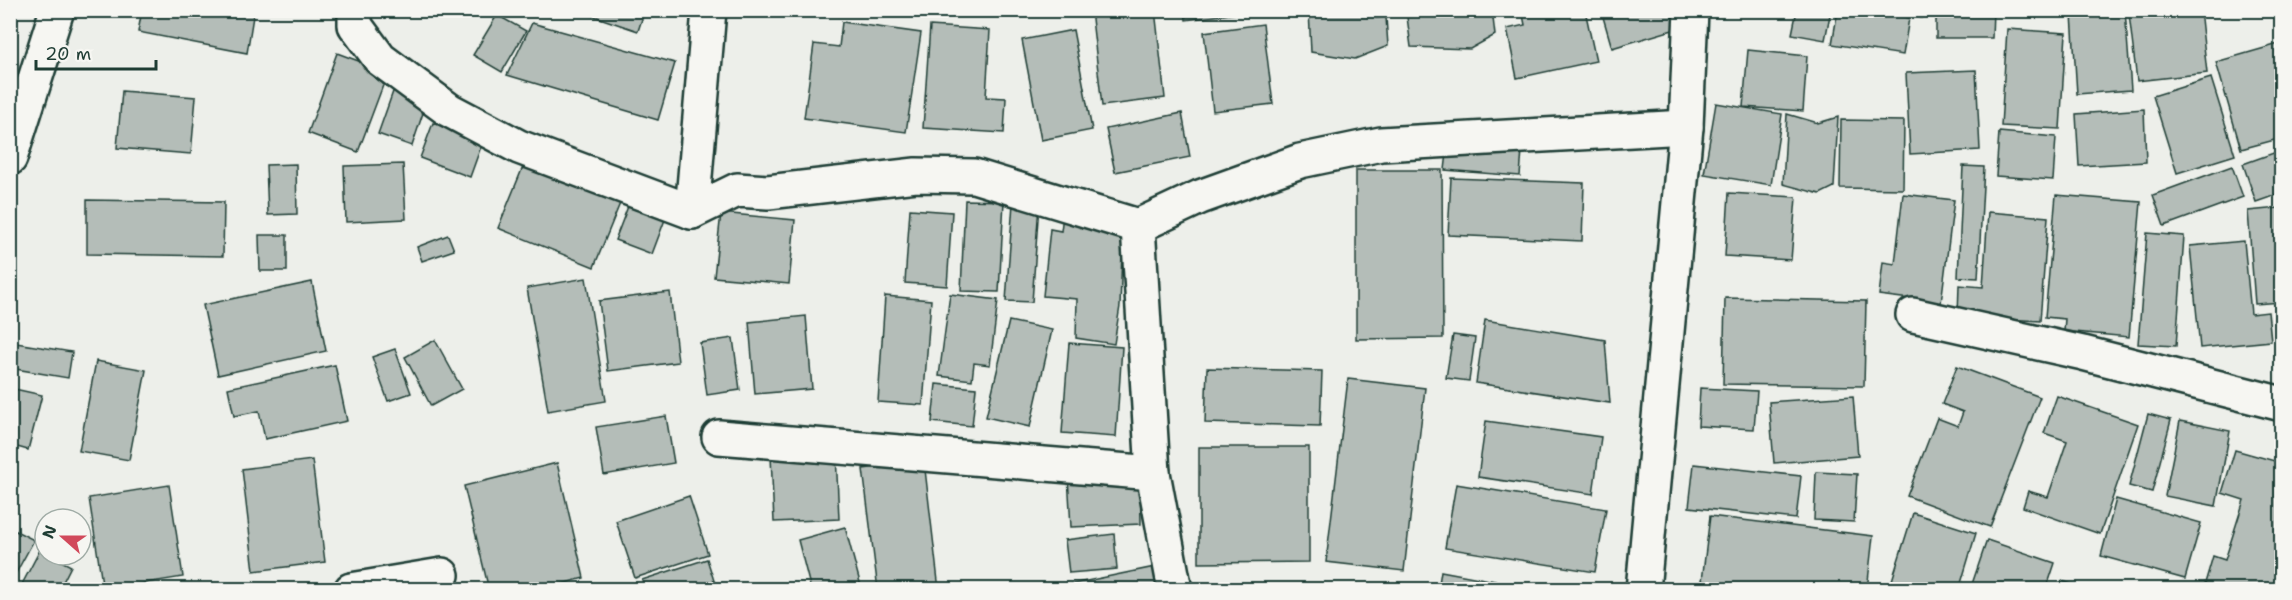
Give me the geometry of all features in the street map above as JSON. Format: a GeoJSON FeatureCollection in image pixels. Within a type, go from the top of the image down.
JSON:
{"type":"FeatureCollection","features":[{"type":"Feature","properties":{"kind":"street"},"geometry":{"type":"LineString","coordinates":[[10,158],[57,10]]}},
{"type":"Feature","properties":{"kind":"street"},"geometry":{"type":"LineString","coordinates":[[355,10],[355,25],[380,59],[449,110],[519,147],[692,212],[737,190],[768,192],[916,175],[974,176],[1138,226],[1200,197],[1300,161],[1381,144],[1686,127]]}},
{"type":"Feature","properties":{"kind":"street"},"geometry":{"type":"LineString","coordinates":[[692,212],[709,10]]}},
{"type":"Feature","properties":{"kind":"street"},"geometry":{"type":"LineString","coordinates":[[1643,590],[1686,127],[1691,10]]}},
{"type":"Feature","properties":{"kind":"street"},"geometry":{"type":"LineString","coordinates":[[1138,226],[1153,473],[1175,590]]}},
{"type":"Feature","properties":{"kind":"street"},"geometry":{"type":"LineString","coordinates":[[1913,315],[2083,353],[2282,404]]}},
{"type":"Feature","properties":{"kind":"street"},"geometry":{"type":"LineString","coordinates":[[719,437],[1153,473]]}},
{"type":"Feature","properties":{"kind":"street"},"geometry":{"type":"LineString","coordinates":[[351,590],[442,575]]}},
{"type":"Feature","properties":{"kind":"building"},"geometry":{"type":"Polygon","coordinates":[[[142,10],[254,10],[247,53],[138,32],[142,10]]]}},
{"type":"Feature","properties":{"kind":"building"},"geometry":{"type":"Polygon","coordinates":[[[478,10],[493,10],[488,17],[478,10]]]}},
{"type":"Feature","properties":{"kind":"building"},"geometry":{"type":"Polygon","coordinates":[[[576,10],[645,10],[638,31],[576,10]]]}},
{"type":"Feature","properties":{"kind":"building"},"geometry":{"type":"Polygon","coordinates":[[[1091,10],[1155,10],[1165,98],[1102,106],[1091,10]]]}},
{"type":"Feature","properties":{"kind":"building"},"geometry":{"type":"Polygon","coordinates":[[[1185,10],[1246,10],[1246,12],[1186,20],[1185,10]]]}},
{"type":"Feature","properties":{"kind":"building"},"geometry":{"type":"Polygon","coordinates":[[[1309,10],[1375,10],[1376,18],[1386,17],[1388,46],[1355,59],[1311,52],[1309,10]]]}},
{"type":"Feature","properties":{"kind":"building"},"geometry":{"type":"Polygon","coordinates":[[[1427,10],[1492,10],[1495,35],[1470,49],[1411,47],[1407,17],[1428,15],[1427,10]]]}},
{"type":"Feature","properties":{"kind":"building"},"geometry":{"type":"Polygon","coordinates":[[[1522,10],[1585,10],[1596,61],[1517,78],[1507,29],[1525,25],[1522,10]]]}},
{"type":"Feature","properties":{"kind":"building"},"geometry":{"type":"Polygon","coordinates":[[[1601,10],[1671,10],[1676,29],[1612,48],[1601,10]]]}},
{"type":"Feature","properties":{"kind":"building"},"geometry":{"type":"Polygon","coordinates":[[[1797,10],[1831,10],[1825,40],[1792,34],[1797,10]]]}},
{"type":"Feature","properties":{"kind":"building"},"geometry":{"type":"Polygon","coordinates":[[[1838,10],[1861,10],[1909,18],[1903,55],[1832,44],[1838,10]]]}},
{"type":"Feature","properties":{"kind":"building"},"geometry":{"type":"Polygon","coordinates":[[[1889,10],[1923,10],[1922,18],[1889,10]]]}},
{"type":"Feature","properties":{"kind":"building"},"geometry":{"type":"Polygon","coordinates":[[[1936,10],[1993,10],[1992,38],[1936,38],[1936,10]]]}},
{"type":"Feature","properties":{"kind":"building"},"geometry":{"type":"Polygon","coordinates":[[[2125,10],[2131,90],[2077,94],[2072,14],[2125,10]]]}},
{"type":"Feature","properties":{"kind":"building"},"geometry":{"type":"Polygon","coordinates":[[[2157,10],[2200,10],[2207,73],[2137,81],[2129,14],[2157,10]]]}},
{"type":"Feature","properties":{"kind":"building"},"geometry":{"type":"Polygon","coordinates":[[[497,15],[526,31],[502,72],[473,55],[497,15]]]}},
{"type":"Feature","properties":{"kind":"building"},"geometry":{"type":"Polygon","coordinates":[[[842,22],[921,33],[906,132],[804,118],[814,44],[839,47],[842,22]]]}},
{"type":"Feature","properties":{"kind":"building"},"geometry":{"type":"Polygon","coordinates":[[[532,23],[675,63],[658,120],[507,75],[532,23]]]}},
{"type":"Feature","properties":{"kind":"building"},"geometry":{"type":"Polygon","coordinates":[[[1263,24],[1273,104],[1213,111],[1204,32],[1263,24]]]}},
{"type":"Feature","properties":{"kind":"building"},"geometry":{"type":"Polygon","coordinates":[[[930,26],[990,30],[986,97],[1006,98],[1004,133],[923,128],[930,26]]]}},
{"type":"Feature","properties":{"kind":"building"},"geometry":{"type":"Polygon","coordinates":[[[2007,29],[2066,33],[2060,129],[2001,126],[2007,29]]]}},
{"type":"Feature","properties":{"kind":"building"},"geometry":{"type":"Polygon","coordinates":[[[1073,30],[1092,130],[1041,140],[1022,40],[1073,30]]]}},
{"type":"Feature","properties":{"kind":"building"},"geometry":{"type":"Polygon","coordinates":[[[10,33],[17,35],[10,53],[10,33]]]}},
{"type":"Feature","properties":{"kind":"building"},"geometry":{"type":"Polygon","coordinates":[[[2282,43],[2282,138],[2241,149],[2216,62],[2282,43]]]}},
{"type":"Feature","properties":{"kind":"building"},"geometry":{"type":"Polygon","coordinates":[[[1748,50],[1807,56],[1803,111],[1743,107],[1748,50]]]}},
{"type":"Feature","properties":{"kind":"building"},"geometry":{"type":"Polygon","coordinates":[[[337,53],[388,72],[358,152],[308,133],[337,53]]]}},
{"type":"Feature","properties":{"kind":"building"},"geometry":{"type":"Polygon","coordinates":[[[1976,70],[1980,150],[1910,154],[1906,73],[1976,70]]]}},
{"type":"Feature","properties":{"kind":"building"},"geometry":{"type":"Polygon","coordinates":[[[2211,78],[2235,155],[2177,173],[2153,96],[2211,78]]]}},
{"type":"Feature","properties":{"kind":"building"},"geometry":{"type":"Polygon","coordinates":[[[395,86],[428,98],[412,146],[378,134],[395,86]]]}},
{"type":"Feature","properties":{"kind":"building"},"geometry":{"type":"Polygon","coordinates":[[[122,91],[196,97],[191,154],[117,148],[122,91]]]}},
{"type":"Feature","properties":{"kind":"building"},"geometry":{"type":"Polygon","coordinates":[[[1716,103],[1782,114],[1771,185],[1704,174],[1716,103]]]}},
{"type":"Feature","properties":{"kind":"building"},"geometry":{"type":"Polygon","coordinates":[[[2144,109],[2146,162],[2079,166],[2076,114],[2144,109]]]}},
{"type":"Feature","properties":{"kind":"building"},"geometry":{"type":"Polygon","coordinates":[[[1182,113],[1190,157],[1115,172],[1106,129],[1182,113]]]}},
{"type":"Feature","properties":{"kind":"building"},"geometry":{"type":"Polygon","coordinates":[[[1787,114],[1818,123],[1838,117],[1834,187],[1820,194],[1783,184],[1787,114]]]}},
{"type":"Feature","properties":{"kind":"building"},"geometry":{"type":"Polygon","coordinates":[[[1841,120],[1904,121],[1903,189],[1840,188],[1841,120]]]}},
{"type":"Feature","properties":{"kind":"building"},"geometry":{"type":"Polygon","coordinates":[[[433,123],[483,141],[470,177],[420,158],[433,123]]]}},
{"type":"Feature","properties":{"kind":"building"},"geometry":{"type":"Polygon","coordinates":[[[1999,132],[2056,137],[2053,180],[1996,176],[1999,132]]]}},
{"type":"Feature","properties":{"kind":"building"},"geometry":{"type":"Polygon","coordinates":[[[1448,145],[1522,150],[1520,176],[1445,170],[1448,145]]]}},
{"type":"Feature","properties":{"kind":"building"},"geometry":{"type":"Polygon","coordinates":[[[2282,150],[2282,193],[2256,202],[2243,164],[2282,150]]]}},
{"type":"Feature","properties":{"kind":"building"},"geometry":{"type":"Polygon","coordinates":[[[527,157],[623,196],[594,267],[498,228],[527,157]]]}},
{"type":"Feature","properties":{"kind":"building"},"geometry":{"type":"Polygon","coordinates":[[[296,164],[297,214],[268,215],[266,165],[296,164]]]}},
{"type":"Feature","properties":{"kind":"building"},"geometry":{"type":"Polygon","coordinates":[[[403,164],[406,219],[346,222],[344,166],[403,164]]]}},
{"type":"Feature","properties":{"kind":"building"},"geometry":{"type":"Polygon","coordinates":[[[1963,166],[1984,167],[1978,278],[1958,277],[1963,166]]]}},
{"type":"Feature","properties":{"kind":"building"},"geometry":{"type":"Polygon","coordinates":[[[2232,166],[2243,197],[2164,226],[2153,195],[2232,166]]]}},
{"type":"Feature","properties":{"kind":"building"},"geometry":{"type":"Polygon","coordinates":[[[1356,170],[1442,170],[1443,338],[1356,339],[1356,170]]]}},
{"type":"Feature","properties":{"kind":"building"},"geometry":{"type":"Polygon","coordinates":[[[1451,178],[1584,183],[1582,241],[1448,235],[1451,178]]]}},
{"type":"Feature","properties":{"kind":"building"},"geometry":{"type":"Polygon","coordinates":[[[1729,193],[1796,197],[1791,260],[1725,256],[1729,193]]]}},
{"type":"Feature","properties":{"kind":"building"},"geometry":{"type":"Polygon","coordinates":[[[1903,194],[1954,200],[1941,303],[1879,295],[1883,262],[1895,264],[1903,194]]]}},
{"type":"Feature","properties":{"kind":"building"},"geometry":{"type":"Polygon","coordinates":[[[2056,195],[2141,202],[2129,337],[2064,331],[2065,319],[2045,317],[2056,195]]]}},
{"type":"Feature","properties":{"kind":"building"},"geometry":{"type":"Polygon","coordinates":[[[632,196],[669,209],[652,254],[615,240],[632,196]]]}},
{"type":"Feature","properties":{"kind":"building"},"geometry":{"type":"Polygon","coordinates":[[[87,200],[224,202],[223,256],[87,254],[87,200]]]}},
{"type":"Feature","properties":{"kind":"building"},"geometry":{"type":"Polygon","coordinates":[[[965,200],[1004,201],[999,292],[961,291],[965,200]]]}},
{"type":"Feature","properties":{"kind":"building"},"geometry":{"type":"Polygon","coordinates":[[[1013,203],[1039,205],[1032,302],[1006,301],[1013,203]]]}},
{"type":"Feature","properties":{"kind":"building"},"geometry":{"type":"Polygon","coordinates":[[[1064,207],[1123,225],[1120,306],[1114,344],[1076,338],[1077,299],[1043,296],[1050,229],[1061,231],[1064,207]]]}},
{"type":"Feature","properties":{"kind":"building"},"geometry":{"type":"Polygon","coordinates":[[[2279,208],[2282,237],[2282,302],[2255,304],[2248,211],[2279,208]]]}},
{"type":"Feature","properties":{"kind":"building"},"geometry":{"type":"Polygon","coordinates":[[[910,209],[952,212],[947,286],[905,283],[910,209]]]}},
{"type":"Feature","properties":{"kind":"building"},"geometry":{"type":"Polygon","coordinates":[[[1988,212],[2048,217],[2040,321],[1958,316],[1959,285],[1983,287],[1988,212]]]}},
{"type":"Feature","properties":{"kind":"building"},"geometry":{"type":"Polygon","coordinates":[[[721,213],[795,220],[789,284],[714,277],[721,213]]]}},
{"type":"Feature","properties":{"kind":"building"},"geometry":{"type":"Polygon","coordinates":[[[2147,233],[2184,236],[2176,346],[2138,344],[2147,233]]]}},
{"type":"Feature","properties":{"kind":"building"},"geometry":{"type":"Polygon","coordinates":[[[259,235],[287,235],[287,271],[260,271],[259,235]]]}},
{"type":"Feature","properties":{"kind":"building"},"geometry":{"type":"Polygon","coordinates":[[[448,235],[454,250],[422,261],[417,247],[448,235]]]}},
{"type":"Feature","properties":{"kind":"building"},"geometry":{"type":"Polygon","coordinates":[[[2244,241],[2251,314],[2268,312],[2271,341],[2200,348],[2190,246],[2244,241]]]}},
{"type":"Feature","properties":{"kind":"building"},"geometry":{"type":"Polygon","coordinates":[[[586,278],[606,401],[548,411],[527,288],[586,278]]]}},
{"type":"Feature","properties":{"kind":"building"},"geometry":{"type":"Polygon","coordinates":[[[312,282],[326,351],[218,375],[203,305],[312,282]]]}},
{"type":"Feature","properties":{"kind":"building"},"geometry":{"type":"Polygon","coordinates":[[[670,292],[678,362],[608,371],[599,301],[670,292]]]}},
{"type":"Feature","properties":{"kind":"building"},"geometry":{"type":"Polygon","coordinates":[[[950,294],[998,300],[990,365],[974,363],[972,380],[939,376],[950,294]]]}},
{"type":"Feature","properties":{"kind":"building"},"geometry":{"type":"Polygon","coordinates":[[[885,296],[931,300],[923,405],[878,402],[885,296]]]}},
{"type":"Feature","properties":{"kind":"building"},"geometry":{"type":"Polygon","coordinates":[[[1725,298],[1866,301],[1864,386],[1723,384],[1725,298]]]}},
{"type":"Feature","properties":{"kind":"building"},"geometry":{"type":"Polygon","coordinates":[[[806,316],[812,389],[755,394],[749,322],[806,316]]]}},
{"type":"Feature","properties":{"kind":"building"},"geometry":{"type":"Polygon","coordinates":[[[1485,320],[1605,340],[1610,403],[1476,383],[1485,320]]]}},
{"type":"Feature","properties":{"kind":"building"},"geometry":{"type":"Polygon","coordinates":[[[1009,321],[1052,330],[1030,427],[986,417],[1009,321]]]}},
{"type":"Feature","properties":{"kind":"building"},"geometry":{"type":"Polygon","coordinates":[[[1453,335],[1475,338],[1469,381],[1446,378],[1453,335]]]}},
{"type":"Feature","properties":{"kind":"building"},"geometry":{"type":"Polygon","coordinates":[[[733,338],[740,390],[707,395],[700,343],[733,338]]]}},
{"type":"Feature","properties":{"kind":"building"},"geometry":{"type":"Polygon","coordinates":[[[435,340],[462,389],[431,406],[405,357],[435,340]]]}},
{"type":"Feature","properties":{"kind":"building"},"geometry":{"type":"Polygon","coordinates":[[[10,342],[72,352],[68,378],[10,368],[10,342]]]}},
{"type":"Feature","properties":{"kind":"building"},"geometry":{"type":"Polygon","coordinates":[[[1069,343],[1122,347],[1116,437],[1062,433],[1069,343]]]}},
{"type":"Feature","properties":{"kind":"building"},"geometry":{"type":"Polygon","coordinates":[[[395,349],[411,393],[388,401],[372,357],[395,349]]]}},
{"type":"Feature","properties":{"kind":"building"},"geometry":{"type":"Polygon","coordinates":[[[96,361],[146,370],[129,460],[79,451],[96,361]]]}},
{"type":"Feature","properties":{"kind":"building"},"geometry":{"type":"Polygon","coordinates":[[[335,365],[347,421],[265,439],[259,411],[234,416],[228,388],[335,365]]]}},
{"type":"Feature","properties":{"kind":"building"},"geometry":{"type":"Polygon","coordinates":[[[1957,366],[2040,397],[1990,527],[1907,496],[1937,418],[1958,426],[1963,412],[1942,404],[1957,366]]]}},
{"type":"Feature","properties":{"kind":"building"},"geometry":{"type":"Polygon","coordinates":[[[1207,368],[1322,371],[1320,426],[1205,423],[1207,368]]]}},
{"type":"Feature","properties":{"kind":"building"},"geometry":{"type":"Polygon","coordinates":[[[1348,379],[1425,388],[1404,571],[1326,562],[1348,379]]]}},
{"type":"Feature","properties":{"kind":"building"},"geometry":{"type":"Polygon","coordinates":[[[936,384],[976,388],[972,426],[932,422],[936,384]]]}},
{"type":"Feature","properties":{"kind":"building"},"geometry":{"type":"Polygon","coordinates":[[[10,388],[42,395],[28,450],[10,445],[10,388]]]}},
{"type":"Feature","properties":{"kind":"building"},"geometry":{"type":"Polygon","coordinates":[[[1700,388],[1757,391],[1754,429],[1698,426],[1700,388]]]}},
{"type":"Feature","properties":{"kind":"building"},"geometry":{"type":"Polygon","coordinates":[[[1853,396],[1858,456],[1774,463],[1769,402],[1853,396]]]}},
{"type":"Feature","properties":{"kind":"building"},"geometry":{"type":"Polygon","coordinates":[[[2057,396],[2138,424],[2100,534],[2023,507],[2028,491],[2048,497],[2067,441],[2044,433],[2057,396]]]}},
{"type":"Feature","properties":{"kind":"building"},"geometry":{"type":"Polygon","coordinates":[[[2148,414],[2171,420],[2152,492],[2129,486],[2148,414]]]}},
{"type":"Feature","properties":{"kind":"building"},"geometry":{"type":"Polygon","coordinates":[[[666,416],[674,463],[604,475],[596,427],[666,416]]]}},
{"type":"Feature","properties":{"kind":"building"},"geometry":{"type":"Polygon","coordinates":[[[1486,421],[1601,437],[1593,494],[1478,477],[1486,421]]]}},
{"type":"Feature","properties":{"kind":"building"},"geometry":{"type":"Polygon","coordinates":[[[2180,421],[2230,431],[2216,506],[2165,496],[2180,421]]]}},
{"type":"Feature","properties":{"kind":"building"},"geometry":{"type":"Polygon","coordinates":[[[1199,447],[1309,447],[1309,562],[1199,563],[1199,447]]]}},
{"type":"Feature","properties":{"kind":"building"},"geometry":{"type":"Polygon","coordinates":[[[2235,450],[2282,463],[2282,590],[2203,590],[2213,556],[2225,560],[2244,500],[2222,493],[2235,450]]]}},
{"type":"Feature","properties":{"kind":"building"},"geometry":{"type":"Polygon","coordinates":[[[836,453],[839,519],[774,522],[771,456],[836,453]]]}},
{"type":"Feature","properties":{"kind":"building"},"geometry":{"type":"Polygon","coordinates":[[[312,460],[325,562],[254,571],[242,469],[312,460]]]}},
{"type":"Feature","properties":{"kind":"building"},"geometry":{"type":"Polygon","coordinates":[[[924,461],[939,590],[878,590],[863,469],[924,461]]]}},
{"type":"Feature","properties":{"kind":"building"},"geometry":{"type":"Polygon","coordinates":[[[557,463],[584,578],[539,590],[489,590],[464,486],[557,463]]]}},
{"type":"Feature","properties":{"kind":"building"},"geometry":{"type":"Polygon","coordinates":[[[1694,464],[1801,476],[1796,519],[1689,507],[1694,464]]]}},
{"type":"Feature","properties":{"kind":"building"},"geometry":{"type":"Polygon","coordinates":[[[1816,472],[1857,474],[1854,522],[1814,520],[1816,472]]]}},
{"type":"Feature","properties":{"kind":"building"},"geometry":{"type":"Polygon","coordinates":[[[1140,473],[1141,524],[1071,527],[1068,476],[1140,473]]]}},
{"type":"Feature","properties":{"kind":"building"},"geometry":{"type":"Polygon","coordinates":[[[1456,484],[1606,509],[1595,572],[1445,548],[1456,484]]]}},
{"type":"Feature","properties":{"kind":"building"},"geometry":{"type":"Polygon","coordinates":[[[169,485],[183,577],[103,590],[93,524],[93,507],[90,507],[89,498],[169,485]]]}},
{"type":"Feature","properties":{"kind":"building"},"geometry":{"type":"Polygon","coordinates":[[[689,496],[708,554],[635,578],[616,521],[689,496]]]}},
{"type":"Feature","properties":{"kind":"building"},"geometry":{"type":"Polygon","coordinates":[[[2116,499],[2201,523],[2185,579],[2101,556],[2116,499]]]}},
{"type":"Feature","properties":{"kind":"building"},"geometry":{"type":"Polygon","coordinates":[[[1913,513],[1976,533],[1959,590],[1889,590],[1913,513]]]}},
{"type":"Feature","properties":{"kind":"building"},"geometry":{"type":"Polygon","coordinates":[[[1710,516],[1873,536],[1867,590],[1771,590],[1702,581],[1710,516]]]}},
{"type":"Feature","properties":{"kind":"building"},"geometry":{"type":"Polygon","coordinates":[[[845,527],[862,590],[811,590],[798,540],[845,527]]]}},
{"type":"Feature","properties":{"kind":"building"},"geometry":{"type":"Polygon","coordinates":[[[10,528],[33,540],[33,542],[10,584],[10,528]]]}},
{"type":"Feature","properties":{"kind":"building"},"geometry":{"type":"Polygon","coordinates":[[[1114,534],[1117,569],[1069,573],[1065,540],[1114,534]]]}},
{"type":"Feature","properties":{"kind":"building"},"geometry":{"type":"Polygon","coordinates":[[[1987,540],[2055,563],[2046,590],[1970,590],[1987,540]]]}},
{"type":"Feature","properties":{"kind":"building"},"geometry":{"type":"Polygon","coordinates":[[[707,559],[717,590],[646,590],[642,580],[707,559]]]}},
{"type":"Feature","properties":{"kind":"building"},"geometry":{"type":"Polygon","coordinates":[[[33,563],[33,567],[70,567],[63,582],[77,590],[19,590],[33,563]]]}},
{"type":"Feature","properties":{"kind":"building"},"geometry":{"type":"Polygon","coordinates":[[[1155,567],[1160,590],[1074,590],[1072,584],[1155,567]]]}},
{"type":"Feature","properties":{"kind":"building"},"geometry":{"type":"Polygon","coordinates":[[[1441,571],[1544,590],[1438,590],[1441,571]]]}},
{"type":"Feature","properties":{"kind":"building"},"geometry":{"type":"Polygon","coordinates":[[[2062,581],[2091,590],[2060,590],[2062,581]]]}}]}
